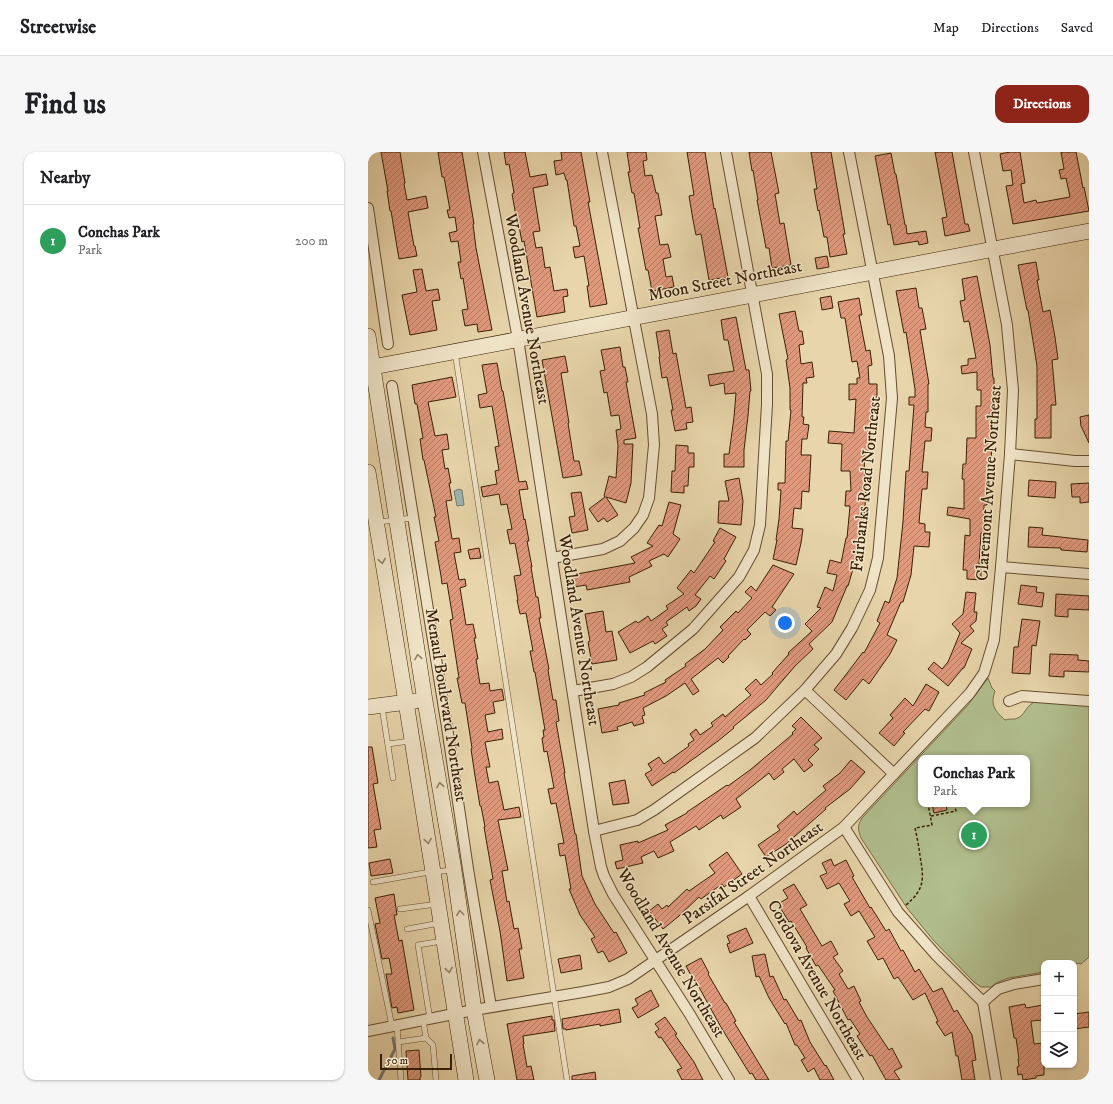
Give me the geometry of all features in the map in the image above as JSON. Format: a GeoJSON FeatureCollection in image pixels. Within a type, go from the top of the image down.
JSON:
{"type":"FeatureCollection","features":[{"type":"Feature","properties":{"kind":"main road","name":"Moon Street Northeast"},"geometry":{"type":"LineString","coordinates":[[370,367],[634,318],[992,248],[1089,231]]}},
{"type":"Feature","properties":{"kind":"main road","name":"Menaul Boulevard Northeast"},"geometry":{"type":"LineString","coordinates":[[368,336],[370,367],[454,870],[474,1010],[486,1080]]}},
{"type":"Feature","properties":{"kind":"main road"},"geometry":{"type":"LineString","coordinates":[[368,472],[466,1080]]}},
{"type":"Feature","properties":{"kind":"main road"},"geometry":{"type":"LineString","coordinates":[[375,706],[425,701]]}},
{"type":"Feature","properties":{"kind":"street","name":"Woodland Avenue Northeast"},"geometry":{"type":"LineString","coordinates":[[483,152],[518,339],[594,831],[601,866],[613,894],[689,1012],[729,1080]]}},
{"type":"Feature","properties":{"kind":"street"},"geometry":{"type":"LineString","coordinates":[[552,558],[603,549],[620,541],[634,528],[643,515],[649,498],[654,445],[652,414],[602,152]]}},
{"type":"Feature","properties":{"kind":"street"},"geometry":{"type":"LineString","coordinates":[[573,691],[613,684],[631,677],[647,667],[693,629],[739,577],[754,550],[760,525],[767,404],[767,374],[726,152]]}},
{"type":"Feature","properties":{"kind":"street","name":"Fairbanks Road Northeast"},"geometry":{"type":"LineString","coordinates":[[594,831],[637,820],[654,810],[755,738],[805,690],[836,654],[852,628],[870,590],[878,558],[892,398],[889,356],[849,152]]}},
{"type":"Feature","properties":{"kind":"street","name":"Claremont Avenue Northeast"},"geometry":{"type":"LineString","coordinates":[[974,152],[1007,325],[1013,390],[1010,454],[994,640],[984,673]]}},
{"type":"Feature","properties":{"kind":"street"},"geometry":{"type":"LineString","coordinates":[[368,208],[388,344]]}},
{"type":"Feature","properties":{"kind":"street"},"geometry":{"type":"LineString","coordinates":[[392,386],[447,727],[468,869],[492,1007]]}},
{"type":"Feature","properties":{"kind":"street"},"geometry":{"type":"LineString","coordinates":[[1010,454],[1075,462],[1089,461]]}},
{"type":"Feature","properties":{"kind":"street"},"geometry":{"type":"LineString","coordinates":[[1001,567],[1089,574]]}},
{"type":"Feature","properties":{"kind":"street","name":"Parsifal Street Northeast"},"geometry":{"type":"LineString","coordinates":[[368,1031],[456,1013],[608,988],[628,979],[749,896],[844,827],[970,694],[984,673]]}},
{"type":"Feature","properties":{"kind":"street"},"geometry":{"type":"LineString","coordinates":[[805,690],[894,774]]}},
{"type":"Feature","properties":{"kind":"street"},"geometry":{"type":"LineString","coordinates":[[1009,701],[1022,696],[1089,701]]}},
{"type":"Feature","properties":{"kind":"street"},"geometry":{"type":"LineString","coordinates":[[844,827],[898,912],[936,955],[983,1002],[996,1080]]}},
{"type":"Feature","properties":{"kind":"street","name":"Cordova Avenue Northeast"},"geometry":{"type":"LineString","coordinates":[[749,896],[858,1080]]}},
{"type":"Feature","properties":{"kind":"street"},"geometry":{"type":"LineString","coordinates":[[983,1002],[998,989],[1014,984],[1041,980]]}},
{"type":"Feature","properties":{"kind":"lane"},"geometry":{"type":"LineString","coordinates":[[455,351],[567,1080]]}},
{"type":"Feature","properties":{"kind":"lane"},"geometry":{"type":"LineString","coordinates":[[376,523],[413,518]]}},
{"type":"Feature","properties":{"kind":"lane"},"geometry":{"type":"LineString","coordinates":[[375,706],[388,744],[393,778]]}},
{"type":"Feature","properties":{"kind":"lane"},"geometry":{"type":"LineString","coordinates":[[388,744],[412,740]]}},
{"type":"Feature","properties":{"kind":"lane"},"geometry":{"type":"LineString","coordinates":[[373,882],[454,870]]}},
{"type":"Feature","properties":{"kind":"lane"},"geometry":{"type":"LineString","coordinates":[[400,909],[438,903]]}},
{"type":"Feature","properties":{"kind":"lane"},"geometry":{"type":"LineString","coordinates":[[368,910],[398,1042],[401,1080]]}},
{"type":"Feature","properties":{"kind":"lane"},"geometry":{"type":"LineString","coordinates":[[407,929],[441,923]]}},
{"type":"Feature","properties":{"kind":"lane"},"geometry":{"type":"LineString","coordinates":[[436,1080],[433,1045],[426,1038],[426,1019],[418,945],[444,940]]}},
{"type":"Feature","properties":{"kind":"lane"},"geometry":{"type":"LineString","coordinates":[[398,1042],[426,1038]]}},
{"type":"Feature","properties":{"kind":"path"},"geometry":{"type":"LineString","coordinates":[[906,905],[916,896],[923,877],[915,828],[932,825],[928,807]]}},
{"type":"Feature","properties":{"kind":"path"},"geometry":{"type":"LineString","coordinates":[[930,816],[956,811],[955,807]]}},
{"type":"Feature","properties":{"kind":"green space"},"geometry":{"type":"Polygon","coordinates":[[[988,678],[992,688],[995,691],[993,700],[994,707],[1005,720],[1019,717],[1030,705],[1038,701],[1089,705],[1089,957],[1081,964],[1077,963],[1077,960],[1041,960],[1041,973],[1009,978],[998,982],[991,987],[981,987],[974,982],[934,941],[907,908],[861,838],[859,823],[918,758],[918,807],[1030,807],[1030,755],[921,755],[968,705],[988,678]]]}},
{"type":"Feature","properties":{"kind":"water"},"geometry":{"type":"Polygon","coordinates":[[[460,489],[462,490],[464,505],[457,506],[454,491],[460,489]]]}},
{"type":"Feature","properties":{"kind":"building"},"geometry":{"type":"Polygon","coordinates":[[[381,152],[400,152],[407,200],[426,196],[428,208],[408,212],[417,256],[399,259],[381,152]]]}},
{"type":"Feature","properties":{"kind":"building"},"geometry":{"type":"Polygon","coordinates":[[[438,152],[462,152],[474,224],[476,248],[492,330],[478,332],[477,324],[465,326],[462,310],[468,309],[463,278],[461,279],[458,262],[461,262],[458,241],[451,242],[449,233],[457,231],[455,217],[449,218],[447,210],[450,210],[438,152]]]}},
{"type":"Feature","properties":{"kind":"building"},"geometry":{"type":"Polygon","coordinates":[[[504,152],[525,152],[530,177],[546,174],[548,185],[533,188],[540,231],[533,232],[536,248],[542,247],[545,268],[550,267],[554,291],[567,289],[568,296],[563,297],[565,312],[537,317],[524,241],[522,242],[516,216],[509,164],[506,165],[504,152]]]}},
{"type":"Feature","properties":{"kind":"building"},"geometry":{"type":"Polygon","coordinates":[[[561,152],[581,152],[590,202],[588,202],[607,304],[590,307],[587,286],[589,286],[584,256],[575,258],[573,247],[580,246],[576,226],[574,226],[567,180],[564,173],[556,175],[554,161],[562,160],[561,152]]]}},
{"type":"Feature","properties":{"kind":"building"},"geometry":{"type":"Polygon","coordinates":[[[627,152],[646,152],[647,160],[643,161],[645,176],[652,175],[656,193],[658,193],[662,215],[655,216],[660,245],[668,244],[671,257],[663,259],[666,277],[672,276],[674,287],[652,291],[648,270],[646,270],[638,228],[640,228],[634,193],[632,193],[628,172],[630,172],[627,152]]]}},
{"type":"Feature","properties":{"kind":"building"},"geometry":{"type":"Polygon","coordinates":[[[687,152],[705,152],[714,209],[715,208],[728,277],[709,280],[701,234],[696,235],[693,220],[689,196],[694,195],[687,152]]]}},
{"type":"Feature","properties":{"kind":"building"},"geometry":{"type":"Polygon","coordinates":[[[749,152],[771,152],[779,193],[775,194],[780,224],[784,223],[791,265],[772,268],[769,248],[766,248],[749,152]]]}},
{"type":"Feature","properties":{"kind":"building"},"geometry":{"type":"Polygon","coordinates":[[[811,152],[831,152],[847,254],[830,257],[827,237],[824,237],[814,189],[817,189],[811,152]]]}},
{"type":"Feature","properties":{"kind":"building"},"geometry":{"type":"Polygon","coordinates":[[[935,152],[952,152],[965,224],[968,224],[970,231],[945,236],[942,218],[947,217],[935,152]]]}},
{"type":"Feature","properties":{"kind":"building"},"geometry":{"type":"Polygon","coordinates":[[[1020,152],[1025,183],[1021,184],[1024,203],[1036,200],[1037,203],[1070,197],[1066,178],[1061,179],[1059,170],[1064,169],[1061,152],[1076,152],[1089,211],[1013,224],[1006,186],[1013,185],[1011,170],[1003,171],[1000,154],[1020,152]]]}},
{"type":"Feature","properties":{"kind":"building"},"geometry":{"type":"Polygon","coordinates":[[[891,153],[907,234],[926,231],[928,243],[919,245],[918,241],[894,245],[890,224],[888,225],[875,156],[891,153]]]}},
{"type":"Feature","properties":{"kind":"building"},"geometry":{"type":"Polygon","coordinates":[[[827,256],[829,267],[817,269],[815,258],[827,256]]]}},
{"type":"Feature","properties":{"kind":"building"},"geometry":{"type":"Polygon","coordinates":[[[1036,262],[1039,280],[1037,280],[1043,312],[1050,310],[1058,359],[1052,360],[1056,405],[1051,405],[1051,438],[1035,438],[1035,419],[1037,419],[1037,366],[1028,310],[1018,265],[1036,262]]]}},
{"type":"Feature","properties":{"kind":"building"},"geometry":{"type":"Polygon","coordinates":[[[422,269],[426,291],[438,289],[440,300],[432,301],[437,330],[410,335],[402,295],[417,292],[413,270],[422,269]]]}},
{"type":"Feature","properties":{"kind":"building"},"geometry":{"type":"Polygon","coordinates":[[[977,276],[990,345],[994,378],[994,398],[992,398],[992,459],[990,481],[988,481],[987,505],[984,505],[984,533],[981,533],[979,564],[981,564],[981,580],[967,579],[967,570],[963,570],[965,535],[970,536],[970,519],[947,515],[948,507],[964,509],[964,479],[962,479],[963,464],[966,464],[967,438],[976,438],[976,406],[981,406],[981,390],[977,390],[977,372],[962,374],[961,366],[968,365],[968,359],[976,358],[969,321],[964,322],[960,301],[965,300],[962,279],[977,276]]]}},
{"type":"Feature","properties":{"kind":"building"},"geometry":{"type":"Polygon","coordinates":[[[916,288],[919,308],[922,308],[926,329],[920,330],[929,384],[928,412],[926,412],[925,427],[932,428],[931,441],[925,441],[922,472],[928,472],[927,489],[922,489],[919,523],[925,524],[925,532],[930,532],[929,547],[914,546],[911,575],[903,602],[901,602],[887,635],[897,640],[890,654],[869,684],[863,679],[846,700],[834,690],[863,652],[864,653],[880,623],[877,621],[885,601],[889,603],[897,578],[903,522],[906,471],[909,471],[914,405],[909,405],[909,397],[915,397],[915,389],[906,332],[904,333],[896,291],[916,288]]]}},
{"type":"Feature","properties":{"kind":"building"},"geometry":{"type":"Polygon","coordinates":[[[831,296],[833,308],[822,310],[820,298],[831,296]]]}},
{"type":"Feature","properties":{"kind":"building"},"geometry":{"type":"Polygon","coordinates":[[[859,298],[862,315],[859,315],[866,351],[870,350],[872,365],[868,366],[869,384],[877,384],[877,398],[872,399],[868,454],[864,453],[866,486],[862,530],[848,586],[832,622],[809,644],[813,649],[795,666],[766,700],[718,741],[674,773],[673,772],[652,786],[645,774],[652,770],[648,764],[659,757],[664,764],[689,746],[688,744],[694,740],[690,734],[696,729],[700,735],[713,726],[711,723],[723,714],[725,717],[751,695],[745,689],[756,679],[761,685],[773,674],[772,673],[789,654],[788,653],[812,631],[805,624],[821,608],[817,607],[825,587],[833,591],[837,575],[827,573],[830,560],[841,563],[847,538],[850,506],[845,506],[846,491],[851,491],[850,471],[841,471],[842,444],[828,443],[829,431],[854,433],[856,399],[849,400],[849,384],[857,384],[857,378],[860,378],[857,361],[852,362],[845,318],[841,318],[838,302],[859,298]]]}},
{"type":"Feature","properties":{"kind":"building"},"geometry":{"type":"Polygon","coordinates":[[[795,311],[799,331],[802,331],[804,344],[799,345],[801,364],[812,362],[814,377],[806,378],[807,383],[803,383],[803,424],[809,425],[807,439],[802,439],[801,455],[811,455],[809,492],[802,491],[801,509],[794,508],[792,528],[803,529],[796,565],[773,559],[777,540],[781,490],[778,490],[778,483],[785,483],[786,441],[788,441],[791,410],[786,360],[788,359],[779,314],[795,311]]]}},
{"type":"Feature","properties":{"kind":"building"},"geometry":{"type":"Polygon","coordinates":[[[736,317],[746,370],[749,370],[751,391],[744,450],[744,467],[724,467],[724,454],[729,454],[736,393],[725,394],[724,383],[710,386],[708,375],[734,371],[728,340],[724,340],[721,320],[736,317]]]}},
{"type":"Feature","properties":{"kind":"building"},"geometry":{"type":"Polygon","coordinates":[[[669,330],[673,354],[676,353],[686,408],[691,407],[693,422],[686,423],[687,429],[675,431],[667,377],[662,378],[656,332],[669,330]]]}},
{"type":"Feature","properties":{"kind":"building"},"geometry":{"type":"Polygon","coordinates":[[[620,347],[623,367],[625,367],[628,382],[626,382],[636,438],[624,440],[624,444],[633,444],[631,483],[626,503],[606,497],[618,515],[607,522],[604,518],[598,522],[589,509],[605,497],[609,476],[616,478],[618,446],[616,430],[621,429],[619,415],[611,416],[607,392],[604,393],[600,371],[605,370],[601,350],[620,347]]]}},
{"type":"Feature","properties":{"kind":"building"},"geometry":{"type":"Polygon","coordinates":[[[565,356],[568,372],[561,373],[568,423],[574,461],[579,461],[582,475],[563,478],[542,360],[565,356]]]}},
{"type":"Feature","properties":{"kind":"building"},"geometry":{"type":"Polygon","coordinates":[[[497,363],[519,482],[526,481],[528,489],[519,490],[529,541],[527,541],[536,597],[538,597],[541,618],[539,618],[549,669],[553,700],[556,700],[559,721],[556,722],[582,876],[595,904],[614,933],[616,932],[627,953],[609,962],[603,951],[598,953],[591,939],[595,937],[580,915],[569,889],[571,889],[565,855],[560,856],[558,844],[564,843],[556,803],[551,804],[548,789],[554,788],[547,751],[544,752],[542,738],[544,737],[543,730],[545,730],[530,651],[533,651],[526,613],[520,614],[517,600],[514,576],[521,575],[515,543],[510,544],[507,530],[512,529],[507,504],[501,505],[499,494],[483,497],[481,487],[497,484],[495,471],[499,470],[495,447],[499,446],[492,406],[480,408],[478,395],[487,393],[482,365],[497,363]]]}},
{"type":"Feature","properties":{"kind":"building"},"geometry":{"type":"Polygon","coordinates":[[[452,377],[456,397],[428,402],[435,436],[447,434],[449,449],[442,450],[445,469],[448,468],[451,483],[449,483],[452,500],[446,501],[452,539],[459,538],[461,552],[454,553],[459,580],[465,579],[466,586],[460,588],[466,625],[473,624],[476,638],[474,638],[478,659],[476,659],[480,684],[489,683],[490,691],[502,689],[504,700],[493,702],[495,713],[485,715],[488,732],[502,729],[503,739],[485,742],[490,767],[486,767],[489,783],[498,781],[504,810],[519,807],[521,817],[498,820],[508,870],[502,871],[507,902],[509,901],[514,929],[518,928],[522,949],[519,949],[524,978],[507,981],[500,931],[490,880],[493,879],[475,776],[465,703],[462,703],[457,678],[459,678],[450,620],[453,619],[447,583],[442,584],[435,542],[439,541],[434,517],[436,517],[423,460],[420,439],[423,438],[412,385],[452,377]]]}},
{"type":"Feature","properties":{"kind":"building"},"geometry":{"type":"Polygon","coordinates":[[[1089,415],[1089,443],[1081,426],[1080,417],[1089,415]]]}},
{"type":"Feature","properties":{"kind":"building"},"geometry":{"type":"Polygon","coordinates":[[[676,445],[688,446],[688,453],[694,453],[694,467],[689,467],[688,486],[684,486],[684,493],[671,492],[672,471],[675,471],[676,445]]]}},
{"type":"Feature","properties":{"kind":"building"},"geometry":{"type":"Polygon","coordinates":[[[739,478],[743,501],[741,525],[718,523],[719,501],[729,501],[725,481],[739,478]]]}},
{"type":"Feature","properties":{"kind":"building"},"geometry":{"type":"Polygon","coordinates":[[[1029,480],[1056,482],[1055,498],[1028,496],[1029,480]]]}},
{"type":"Feature","properties":{"kind":"building"},"geometry":{"type":"Polygon","coordinates":[[[1089,483],[1089,502],[1080,503],[1080,497],[1072,497],[1071,484],[1089,483]]]}},
{"type":"Feature","properties":{"kind":"building"},"geometry":{"type":"Polygon","coordinates":[[[581,492],[588,530],[572,533],[569,517],[575,516],[571,493],[581,492]]]}},
{"type":"Feature","properties":{"kind":"building"},"geometry":{"type":"Polygon","coordinates":[[[669,502],[681,505],[673,534],[680,539],[668,557],[664,554],[649,561],[652,566],[629,577],[630,582],[587,590],[586,585],[574,587],[572,575],[635,563],[631,557],[653,546],[647,543],[659,525],[662,526],[669,502]]]}},
{"type":"Feature","properties":{"kind":"building"},"geometry":{"type":"Polygon","coordinates":[[[1029,527],[1043,528],[1042,535],[1088,540],[1087,552],[1061,550],[1061,548],[1028,547],[1029,527]]]}},
{"type":"Feature","properties":{"kind":"building"},"geometry":{"type":"Polygon","coordinates":[[[720,528],[736,537],[724,559],[726,561],[714,579],[710,576],[695,595],[701,599],[696,606],[689,611],[687,607],[666,622],[668,625],[662,629],[667,636],[655,644],[653,641],[630,653],[618,632],[636,621],[638,623],[648,616],[651,621],[668,609],[666,606],[684,594],[677,588],[691,570],[694,573],[715,542],[713,541],[720,528]]]}},
{"type":"Feature","properties":{"kind":"building"},"geometry":{"type":"Polygon","coordinates":[[[479,548],[481,558],[470,559],[468,550],[479,548]]]}},
{"type":"Feature","properties":{"kind":"building"},"geometry":{"type":"Polygon","coordinates":[[[773,565],[794,574],[772,607],[776,610],[770,616],[765,612],[747,630],[751,634],[745,640],[744,639],[723,663],[718,658],[691,679],[699,691],[693,695],[685,683],[666,696],[643,708],[645,715],[642,716],[644,723],[634,726],[632,722],[617,727],[618,730],[602,733],[598,709],[619,705],[619,703],[645,695],[644,693],[666,682],[665,680],[686,666],[685,664],[705,649],[723,630],[720,627],[736,611],[738,613],[752,598],[745,592],[751,586],[756,591],[773,565]]]}},
{"type":"Feature","properties":{"kind":"building"},"geometry":{"type":"Polygon","coordinates":[[[1021,585],[1037,587],[1036,592],[1044,593],[1042,607],[1018,604],[1021,585]]]}},
{"type":"Feature","properties":{"kind":"building"},"geometry":{"type":"Polygon","coordinates":[[[966,592],[976,593],[974,612],[977,612],[976,621],[970,626],[974,631],[961,643],[972,649],[964,668],[948,686],[928,669],[934,662],[942,669],[948,662],[960,633],[952,624],[963,614],[966,592]]]}},
{"type":"Feature","properties":{"kind":"building"},"geometry":{"type":"Polygon","coordinates":[[[1056,594],[1089,596],[1089,610],[1068,609],[1068,617],[1055,616],[1056,594]]]}},
{"type":"Feature","properties":{"kind":"building"},"geometry":{"type":"Polygon","coordinates":[[[603,611],[606,632],[612,631],[617,660],[592,664],[588,642],[590,641],[585,614],[603,611]]]}},
{"type":"Feature","properties":{"kind":"building"},"geometry":{"type":"Polygon","coordinates":[[[1022,619],[1040,621],[1036,646],[1032,645],[1030,674],[1012,673],[1014,647],[1018,647],[1022,619]]]}},
{"type":"Feature","properties":{"kind":"building"},"geometry":{"type":"Polygon","coordinates":[[[1050,654],[1078,655],[1078,660],[1089,661],[1089,672],[1064,671],[1064,677],[1049,676],[1050,654]]]}},
{"type":"Feature","properties":{"kind":"building"},"geometry":{"type":"Polygon","coordinates":[[[926,684],[939,692],[929,711],[925,709],[903,732],[905,733],[894,746],[879,733],[893,718],[890,715],[905,698],[913,706],[926,684]]]}},
{"type":"Feature","properties":{"kind":"building"},"geometry":{"type":"Polygon","coordinates":[[[801,717],[822,738],[814,745],[819,749],[808,760],[813,765],[804,772],[794,759],[782,769],[784,772],[774,780],[769,773],[736,799],[741,807],[723,819],[721,815],[699,830],[696,826],[670,842],[674,851],[658,858],[654,851],[641,857],[643,863],[617,869],[615,862],[623,860],[620,845],[638,841],[638,843],[668,830],[665,825],[687,813],[727,785],[728,786],[750,770],[793,734],[792,733],[796,729],[792,726],[801,717]]]}},
{"type":"Feature","properties":{"kind":"building"},"geometry":{"type":"Polygon","coordinates":[[[368,747],[372,747],[378,783],[373,784],[381,829],[374,830],[377,847],[368,848],[368,747]]]}},
{"type":"Feature","properties":{"kind":"building"},"geometry":{"type":"Polygon","coordinates":[[[851,760],[865,772],[850,789],[825,808],[826,809],[786,844],[766,857],[758,845],[780,830],[777,826],[794,811],[797,815],[826,790],[823,786],[840,773],[851,760]]]}},
{"type":"Feature","properties":{"kind":"building"},"geometry":{"type":"Polygon","coordinates":[[[625,780],[629,803],[613,805],[609,783],[625,780]]]}},
{"type":"Feature","properties":{"kind":"building"},"geometry":{"type":"Polygon","coordinates":[[[933,807],[946,807],[947,810],[934,813],[933,807]]]}},
{"type":"Feature","properties":{"kind":"building"},"geometry":{"type":"Polygon","coordinates":[[[727,852],[742,874],[724,887],[722,884],[701,899],[699,897],[663,929],[649,911],[658,904],[662,909],[667,905],[668,907],[687,889],[689,891],[715,873],[709,865],[727,852]]]}},
{"type":"Feature","properties":{"kind":"building"},"geometry":{"type":"Polygon","coordinates":[[[390,859],[393,873],[371,876],[369,863],[390,859]]]}},
{"type":"Feature","properties":{"kind":"building"},"geometry":{"type":"Polygon","coordinates":[[[831,859],[834,866],[846,860],[854,876],[852,877],[870,908],[871,907],[886,931],[889,929],[915,972],[919,969],[933,992],[942,988],[954,1012],[957,1010],[972,1035],[976,1060],[972,1061],[975,1080],[962,1080],[952,1032],[945,1036],[936,1022],[938,1021],[925,993],[913,1000],[898,977],[894,979],[883,958],[878,960],[867,941],[875,937],[859,911],[851,916],[844,904],[850,901],[839,883],[827,889],[820,876],[827,873],[822,863],[831,859]]]}},
{"type":"Feature","properties":{"kind":"building"},"geometry":{"type":"Polygon","coordinates":[[[794,884],[807,905],[800,909],[822,946],[831,941],[838,954],[833,957],[843,971],[839,974],[848,989],[854,986],[861,1001],[859,1002],[867,1017],[889,1050],[892,1048],[902,1067],[894,1071],[900,1080],[886,1080],[872,1055],[870,1056],[857,1036],[860,1034],[850,1019],[848,1020],[833,991],[835,990],[818,965],[816,966],[806,948],[807,947],[791,921],[789,922],[778,904],[788,898],[783,890],[794,884]]]}},
{"type":"Feature","properties":{"kind":"building"},"geometry":{"type":"Polygon","coordinates":[[[394,894],[397,915],[394,915],[399,941],[402,940],[414,1010],[398,1013],[397,1007],[392,1008],[386,974],[392,974],[389,958],[382,959],[375,924],[380,923],[375,898],[394,894]]]}},
{"type":"Feature","properties":{"kind":"building"},"geometry":{"type":"Polygon","coordinates":[[[746,928],[753,943],[730,953],[727,944],[730,943],[727,936],[746,928]]]}},
{"type":"Feature","properties":{"kind":"building"},"geometry":{"type":"Polygon","coordinates":[[[765,954],[770,977],[773,976],[784,1000],[786,999],[799,1021],[801,1020],[810,1042],[825,1066],[826,1065],[834,1080],[820,1080],[814,1068],[808,1072],[801,1060],[805,1058],[797,1045],[795,1045],[786,1023],[785,1024],[769,998],[759,976],[756,977],[752,956],[765,954]]]}},
{"type":"Feature","properties":{"kind":"building"},"geometry":{"type":"Polygon","coordinates":[[[580,955],[582,969],[561,973],[558,959],[580,955]]]}},
{"type":"Feature","properties":{"kind":"building"},"geometry":{"type":"Polygon","coordinates":[[[701,958],[709,973],[708,974],[736,1021],[734,1022],[769,1080],[756,1080],[752,1073],[750,1074],[722,1029],[695,980],[694,981],[686,966],[701,958]]]}},
{"type":"Feature","properties":{"kind":"building"},"geometry":{"type":"Polygon","coordinates":[[[651,990],[659,1006],[638,1018],[632,1008],[638,1005],[635,999],[651,990]]]}},
{"type":"Feature","properties":{"kind":"building"},"geometry":{"type":"Polygon","coordinates":[[[1025,1004],[1026,1008],[1041,1005],[1041,1020],[1031,1021],[1034,1044],[1041,1043],[1041,1068],[1044,1068],[1044,1075],[1023,1080],[1022,1074],[1018,1075],[1017,1067],[1019,1066],[1019,1059],[1009,1007],[1025,1004]]]}},
{"type":"Feature","properties":{"kind":"building"},"geometry":{"type":"Polygon","coordinates":[[[619,1009],[621,1022],[600,1026],[600,1024],[566,1030],[563,1029],[562,1019],[619,1009]]]}},
{"type":"Feature","properties":{"kind":"building"},"geometry":{"type":"Polygon","coordinates":[[[1089,1012],[1089,1027],[1077,1029],[1077,1014],[1089,1012]]]}},
{"type":"Feature","properties":{"kind":"building"},"geometry":{"type":"Polygon","coordinates":[[[552,1016],[555,1031],[523,1036],[527,1067],[531,1066],[534,1080],[517,1080],[507,1024],[552,1016]]]}},
{"type":"Feature","properties":{"kind":"building"},"geometry":{"type":"Polygon","coordinates":[[[665,1017],[677,1034],[675,1035],[694,1062],[703,1080],[682,1080],[677,1070],[682,1068],[661,1037],[659,1038],[655,1032],[659,1029],[655,1024],[665,1017]]]}},
{"type":"Feature","properties":{"kind":"building"},"geometry":{"type":"Polygon","coordinates":[[[419,1050],[420,1080],[408,1080],[406,1051],[419,1050]]]}},
{"type":"Feature","properties":{"kind":"building"},"geometry":{"type":"Polygon","coordinates":[[[595,1072],[596,1080],[572,1080],[572,1076],[595,1072]]]}},
{"type":"Feature","properties":{"kind":"waterway"},"geometry":{"type":"LineString","coordinates":[[379,1080],[395,1049],[393,1038]]}},
{"type":"Feature","properties":{"kind":"place","name":"Conchas Park"},"geometry":{"type":"Point","coordinates":[974,835]}}]}
